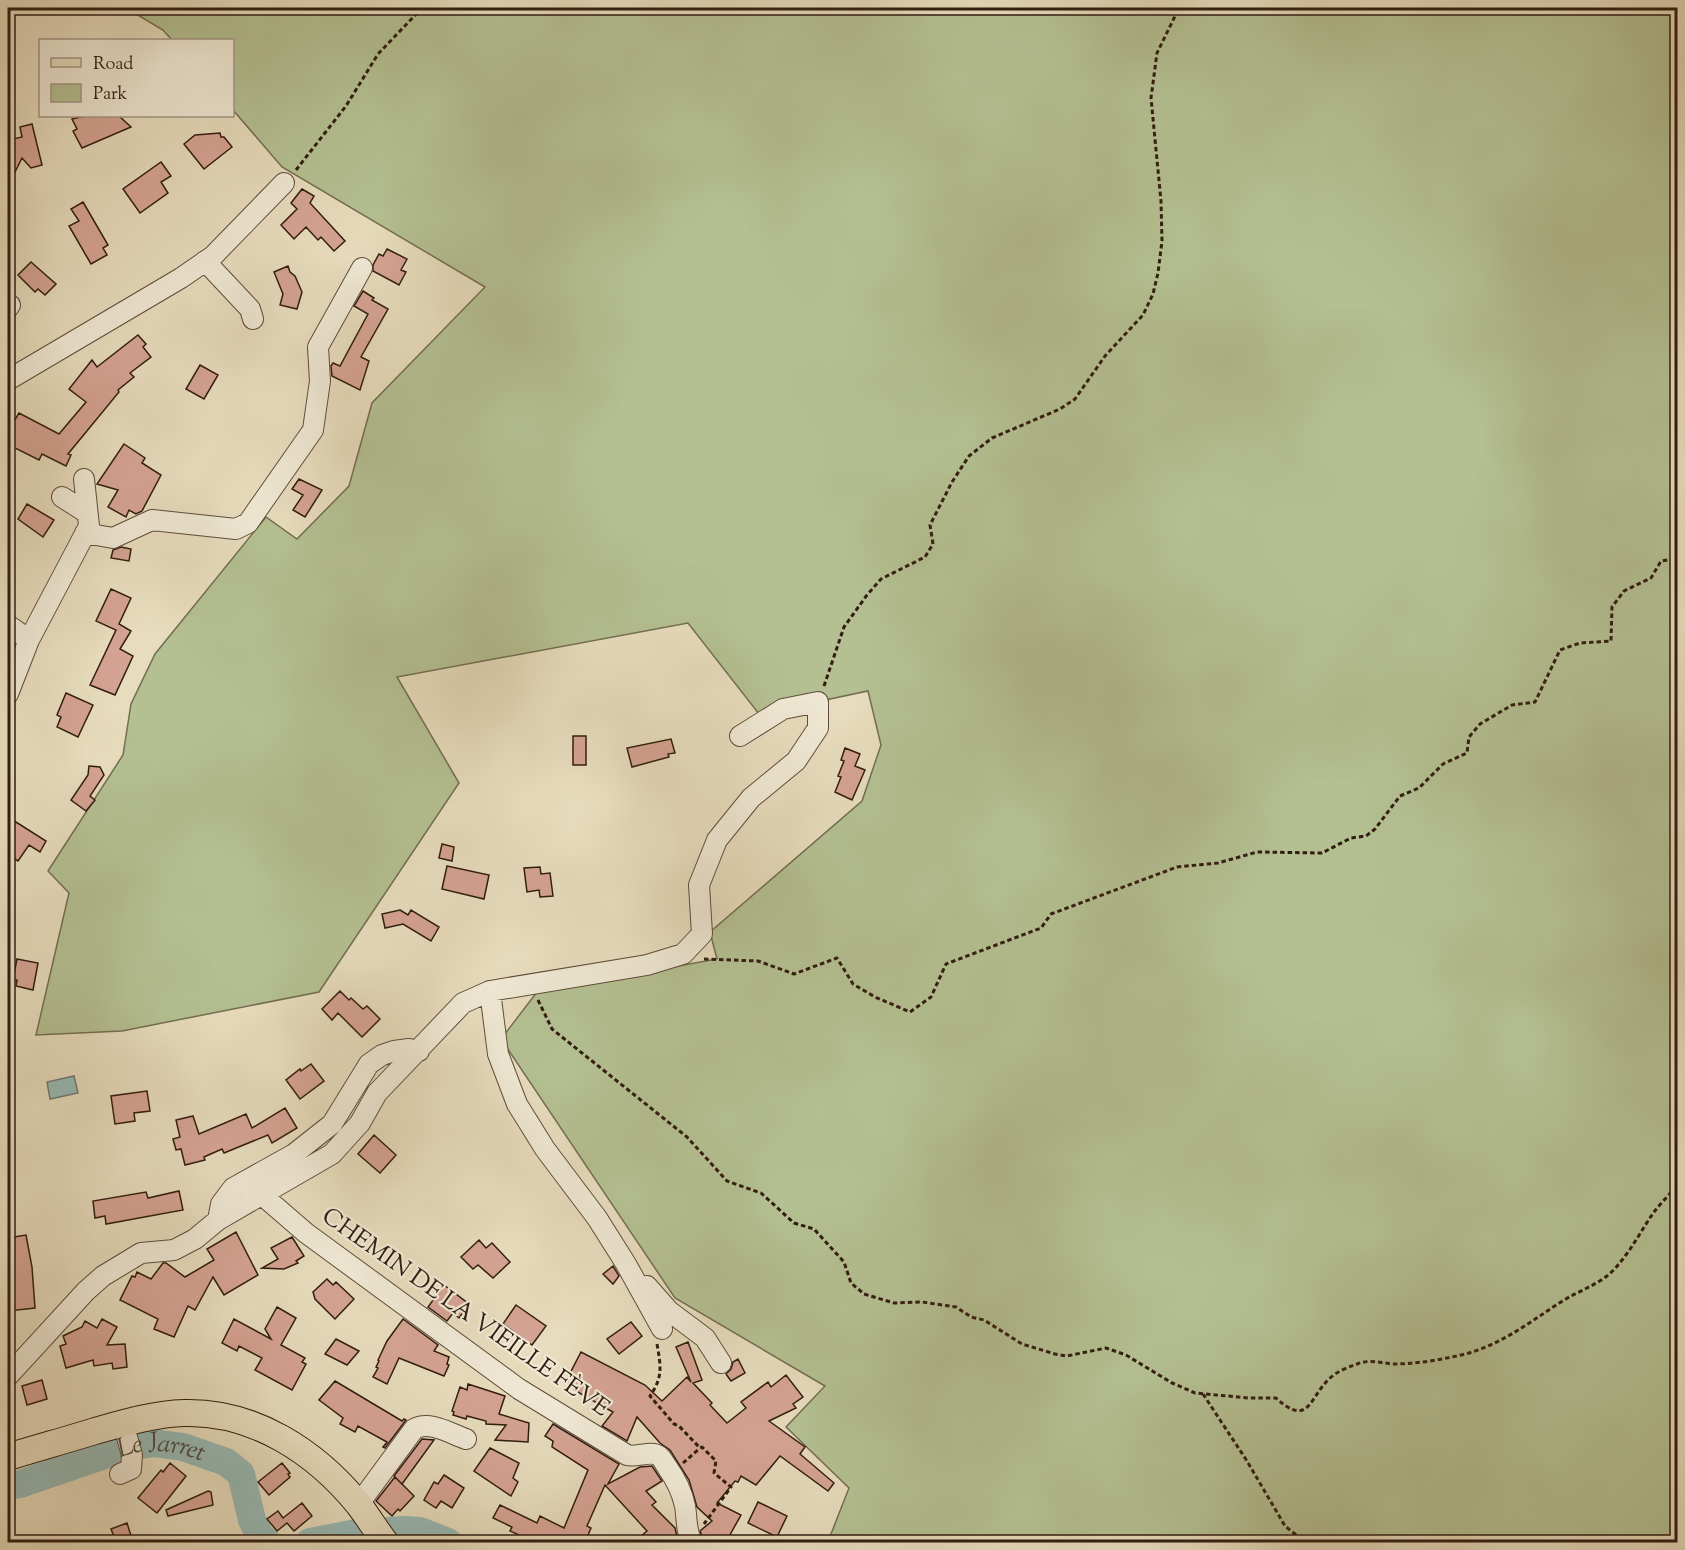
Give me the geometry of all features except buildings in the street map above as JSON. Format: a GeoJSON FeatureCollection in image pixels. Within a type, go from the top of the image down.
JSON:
{"type":"FeatureCollection","features":[{"type":"Feature","properties":{"kind":"main road"},"geometry":{"type":"LineString","coordinates":[[8,1457],[128,1439],[183,1413],[209,1414],[242,1420],[291,1442],[313,1460],[364,1513],[385,1542]]}},
{"type":"Feature","properties":{"kind":"street"},"geometry":{"type":"LineString","coordinates":[[8,380],[181,278],[213,256],[284,183]]}},
{"type":"Feature","properties":{"kind":"street"},"geometry":{"type":"LineString","coordinates":[[205,261],[250,309],[253,319]]}},
{"type":"Feature","properties":{"kind":"street"},"geometry":{"type":"LineString","coordinates":[[62,497],[87,524],[113,538],[152,520],[236,529],[248,523],[313,430],[320,381],[318,347],[362,268]]}},
{"type":"Feature","properties":{"kind":"street"},"geometry":{"type":"LineString","coordinates":[[8,694],[29,640],[87,524],[84,479]]}},
{"type":"Feature","properties":{"kind":"street"},"geometry":{"type":"LineString","coordinates":[[8,625],[29,640]]}},
{"type":"Feature","properties":{"kind":"street"},"geometry":{"type":"LineString","coordinates":[[8,1376],[86,1291],[103,1276],[141,1253],[174,1250],[195,1239],[218,1220],[332,1154],[360,1123],[377,1094],[463,1003],[490,991],[647,965],[683,954],[702,934],[699,885],[717,840],[751,798],[796,761],[818,728],[818,702],[783,709],[740,736]]}},
{"type":"Feature","properties":{"kind":"street"},"geometry":{"type":"LineString","coordinates":[[490,991],[498,1054],[517,1104],[545,1149],[586,1202],[626,1264],[659,1335]]}},
{"type":"Feature","properties":{"kind":"street"},"geometry":{"type":"LineString","coordinates":[[218,1220],[221,1204],[233,1188],[294,1154],[332,1124],[369,1064],[382,1054],[394,1051],[409,1049],[419,1052]]}},
{"type":"Feature","properties":{"kind":"street","name":"CHEMIN DE LA VIEILLE FÈVE"},"geometry":{"type":"LineString","coordinates":[[262,1195],[306,1233],[519,1389],[557,1414],[627,1455],[633,1457],[652,1454],[659,1456],[679,1489],[690,1537],[697,1535]]}},
{"type":"Feature","properties":{"kind":"street"},"geometry":{"type":"LineString","coordinates":[[626,1264],[669,1311],[705,1338],[722,1363]]}},
{"type":"Feature","properties":{"kind":"street"},"geometry":{"type":"LineString","coordinates":[[364,1513],[414,1429],[420,1425],[428,1425],[466,1439]]}},
{"type":"Feature","properties":{"kind":"street"},"geometry":{"type":"LineString","coordinates":[[120,1474],[131,1469],[128,1439]]}},
{"type":"Feature","properties":{"kind":"path"},"geometry":{"type":"LineString","coordinates":[[284,183],[346,106],[378,54],[422,8]]}},
{"type":"Feature","properties":{"kind":"path"},"geometry":{"type":"LineString","coordinates":[[818,702],[844,627],[881,579],[925,557],[933,544],[930,525],[952,482],[969,456],[992,438],[1075,399],[1106,356],[1143,315],[1156,283],[1162,241],[1161,201],[1151,98],[1157,53],[1179,8]]}},
{"type":"Feature","properties":{"kind":"path"},"geometry":{"type":"LineString","coordinates":[[683,954],[699,958],[758,961],[794,974],[837,958],[853,984],[910,1012],[931,997],[945,964],[1041,928],[1051,914],[1177,867],[1218,863],[1257,852],[1322,853],[1351,838],[1366,836],[1375,829],[1400,796],[1419,788],[1443,764],[1467,753],[1469,737],[1480,724],[1512,705],[1535,702],[1560,650],[1580,643],[1611,640],[1612,608],[1624,591],[1651,578],[1661,561],[1677,558]]}},
{"type":"Feature","properties":{"kind":"path"},"geometry":{"type":"LineString","coordinates":[[533,984],[552,1029],[687,1137],[727,1181],[761,1193],[794,1223],[814,1229],[844,1262],[851,1283],[864,1294],[894,1303],[922,1302],[956,1306],[971,1317],[984,1320],[1002,1330],[1022,1344],[1067,1356],[1106,1348],[1126,1355],[1172,1383],[1195,1393],[1276,1398],[1295,1411],[1304,1410],[1311,1405],[1316,1394],[1330,1377],[1363,1362],[1391,1364],[1435,1360],[1480,1350],[1524,1328],[1562,1301],[1597,1284],[1617,1266],[1677,1184]]}},
{"type":"Feature","properties":{"kind":"path"},"geometry":{"type":"LineString","coordinates":[[659,1335],[661,1376],[650,1396],[674,1424],[679,1426],[699,1448],[702,1447],[716,1461],[714,1473],[731,1487],[697,1535]]}},
{"type":"Feature","properties":{"kind":"path"},"geometry":{"type":"LineString","coordinates":[[1202,1393],[1285,1526],[1305,1542]]}},
{"type":"Feature","properties":{"kind":"green space"},"geometry":{"type":"Polygon","coordinates":[[[126,8],[1677,8],[1677,1542],[833,1542],[829,1539],[849,1488],[786,1427],[825,1386],[675,1298],[501,1039],[537,992],[717,959],[710,932],[862,801],[881,745],[868,691],[759,714],[688,623],[397,677],[459,783],[319,992],[122,1031],[36,1035],[69,893],[48,871],[123,755],[131,704],[155,654],[266,517],[297,539],[349,486],[372,403],[485,287],[282,167],[234,111],[234,39],[171,39],[163,30],[126,8]]]}},
{"type":"Feature","properties":{"kind":"water"},"geometry":{"type":"Polygon","coordinates":[[[74,1076],[78,1093],[50,1099],[47,1082],[74,1076]]]}},
{"type":"Feature","properties":{"kind":"waterway","name":"Le Jarret"},"geometry":{"type":"LineString","coordinates":[[8,1486],[20,1484],[131,1446],[154,1443],[183,1447],[226,1462],[241,1474],[252,1520],[260,1536],[267,1542]]}},
{"type":"Feature","properties":{"kind":"waterway","name":"Le Jarret"},"geometry":{"type":"LineString","coordinates":[[310,1542],[356,1533],[405,1530],[420,1531],[448,1542]]}}]}
